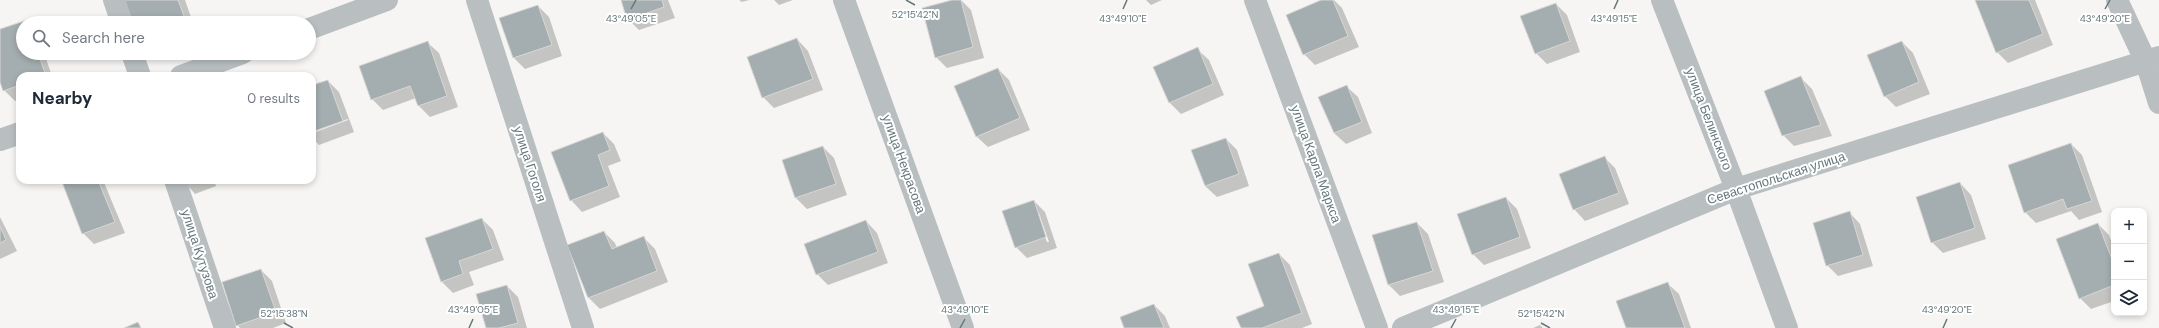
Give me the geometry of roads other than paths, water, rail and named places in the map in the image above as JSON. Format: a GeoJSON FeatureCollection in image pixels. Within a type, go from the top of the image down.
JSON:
{"type":"FeatureCollection","features":[{"type":"Feature","properties":{"kind":"street"},"geometry":{"type":"LineString","coordinates":[[114,0],[120,16]]}},
{"type":"Feature","properties":{"kind":"street"},"geometry":{"type":"LineString","coordinates":[[316,26],[387,0]]}},
{"type":"Feature","properties":{"kind":"street","name":"улица Гоголя"},"geometry":{"type":"LineString","coordinates":[[478,0],[583,328]]}},
{"type":"Feature","properties":{"kind":"street","name":"улица Некрасова"},"geometry":{"type":"LineString","coordinates":[[844,0],[963,328]]}},
{"type":"Feature","properties":{"kind":"street","name":"улица Карла Маркса"},"geometry":{"type":"LineString","coordinates":[[1255,0],[1377,328]]}},
{"type":"Feature","properties":{"kind":"street","name":"улица Белинского"},"geometry":{"type":"LineString","coordinates":[[1662,0],[1736,189],[1787,328]]}},
{"type":"Feature","properties":{"kind":"street"},"geometry":{"type":"LineString","coordinates":[[2118,0],[2152,60],[2159,103]]}},
{"type":"Feature","properties":{"kind":"street"},"geometry":{"type":"LineString","coordinates":[[134,60],[139,72]]}},
{"type":"Feature","properties":{"kind":"street"},"geometry":{"type":"LineString","coordinates":[[192,72],[224,60]]}},
{"type":"Feature","properties":{"kind":"street","name":"Севастопольская улица"},"geometry":{"type":"LineString","coordinates":[[1403,328],[1736,189],[2152,60]]}},
{"type":"Feature","properties":{"kind":"street"},"geometry":{"type":"LineString","coordinates":[[0,140],[16,134]]}},
{"type":"Feature","properties":{"kind":"street","name":"улица Кутузова"},"geometry":{"type":"LineString","coordinates":[[176,184],[225,328]]}}]}
